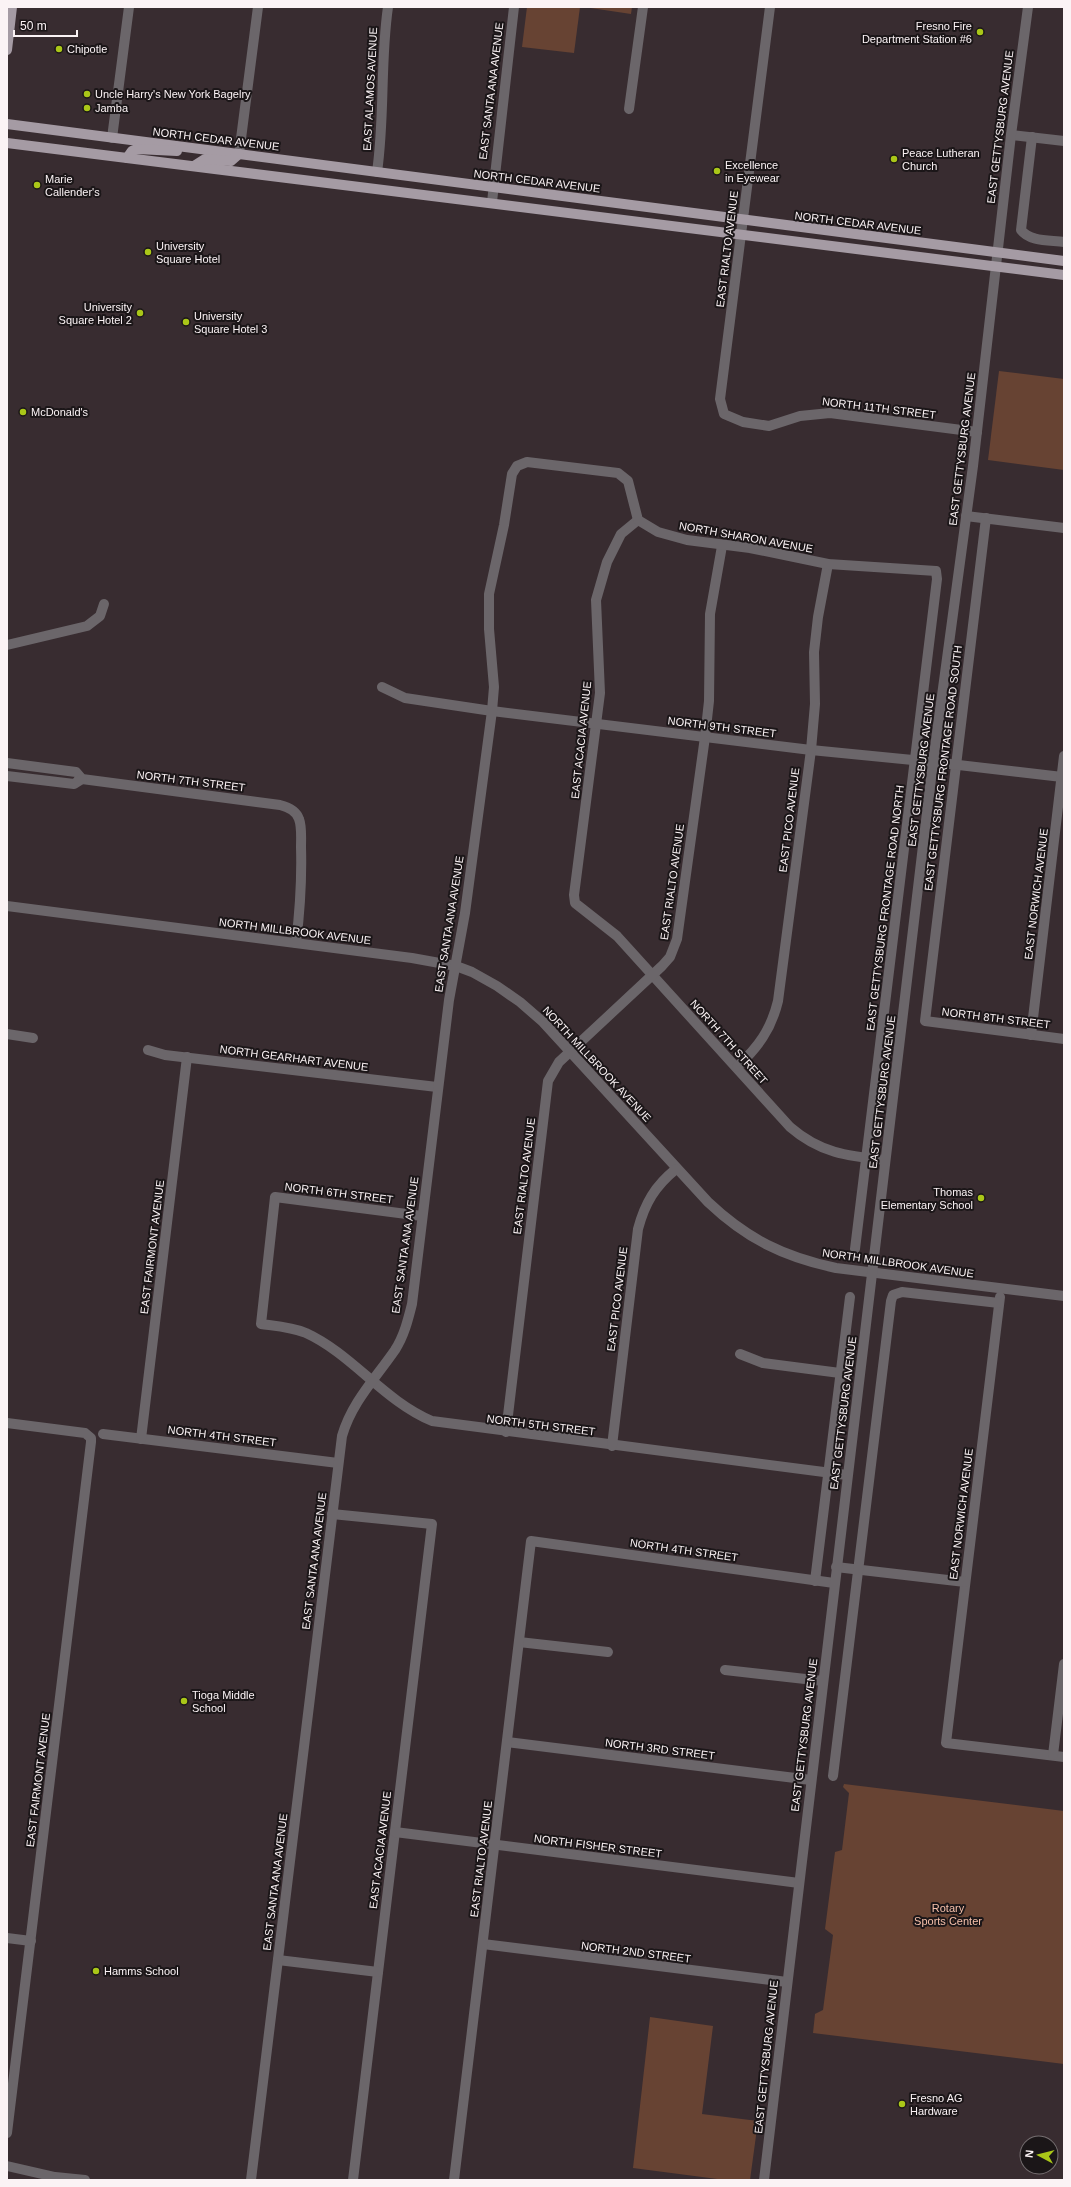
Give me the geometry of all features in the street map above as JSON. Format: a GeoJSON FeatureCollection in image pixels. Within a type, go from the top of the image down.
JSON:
{"type":"FeatureCollection","features":[{"type":"Feature","properties":{"kind":"main road"},"geometry":{"type":"LineString","coordinates":[[7,50],[12,7]]}},
{"type":"Feature","properties":{"kind":"main road","name":"NORTH CEDAR AVENUE"},"geometry":{"type":"LineString","coordinates":[[7,124],[1064,261]]}},
{"type":"Feature","properties":{"kind":"main road"},"geometry":{"type":"LineString","coordinates":[[7,143],[492,202],[1064,275]]}},
{"type":"Feature","properties":{"kind":"main road"},"geometry":{"type":"LineString","coordinates":[[127,158],[132,151],[137,149],[165,152],[209,150]]}},
{"type":"Feature","properties":{"kind":"main road"},"geometry":{"type":"LineString","coordinates":[[194,166],[205,158],[231,161],[239,154]]}},
{"type":"Feature","properties":{"kind":"main road"},"geometry":{"type":"LineString","coordinates":[[235,170],[242,163],[260,163],[267,158]]}},
{"type":"Feature","properties":{"kind":"street"},"geometry":{"type":"LineString","coordinates":[[112,138],[129,7]]}},
{"type":"Feature","properties":{"kind":"street"},"geometry":{"type":"LineString","coordinates":[[239,154],[258,7]]}},
{"type":"Feature","properties":{"kind":"street","name":"EAST ALAMOS AVENUE"},"geometry":{"type":"LineString","coordinates":[[376,172],[382,137],[385,26],[388,7]]}},
{"type":"Feature","properties":{"kind":"street","name":"EAST SANTA ANA AVENUE"},"geometry":{"type":"LineString","coordinates":[[492,202],[492,188],[514,7]]}},
{"type":"Feature","properties":{"kind":"street"},"geometry":{"type":"LineString","coordinates":[[629,109],[643,7]]}},
{"type":"Feature","properties":{"kind":"street","name":"EAST RIALTO AVENUE"},"geometry":{"type":"LineString","coordinates":[[720,399],[770,7]]}},
{"type":"Feature","properties":{"kind":"street","name":"EAST GETTYSBURG AVENUE"},"geometry":{"type":"LineString","coordinates":[[764,2180],[933,762],[977,432],[995,266],[1028,7]]}},
{"type":"Feature","properties":{"kind":"street"},"geometry":{"type":"LineString","coordinates":[[1011,135],[1032,136],[1064,141]]}},
{"type":"Feature","properties":{"kind":"street"},"geometry":{"type":"LineString","coordinates":[[1032,136],[1022,230],[1026,236],[1032,238],[1064,242]]}},
{"type":"Feature","properties":{"kind":"street","name":"NORTH 11TH STREET"},"geometry":{"type":"LineString","coordinates":[[720,399],[724,414],[743,422],[769,426],[800,416],[830,413],[977,432]]}},
{"type":"Feature","properties":{"kind":"street","name":"EAST SANTA ANA AVENUE"},"geometry":{"type":"LineString","coordinates":[[251,2180],[338,1463],[346,1421],[353,1406],[395,1349],[406,1327],[412,1304],[437,1087],[449,1000],[465,913],[492,711],[494,687],[489,629],[489,594],[504,525],[512,474],[517,466],[527,462],[618,473],[628,481],[638,520]]}},
{"type":"Feature","properties":{"kind":"street"},"geometry":{"type":"LineString","coordinates":[[966,516],[1064,528]]}},
{"type":"Feature","properties":{"kind":"street","name":"EAST GETTYSBURG FRONTAGE ROAD SOUTH"},"geometry":{"type":"LineString","coordinates":[[925,1021],[986,518]]}},
{"type":"Feature","properties":{"kind":"street","name":"NORTH SHARON AVENUE"},"geometry":{"type":"LineString","coordinates":[[638,520],[658,532],[673,537],[722,546],[750,548],[828,564],[936,570]]}},
{"type":"Feature","properties":{"kind":"street","name":"EAST ACACIA AVENUE"},"geometry":{"type":"LineString","coordinates":[[575,903],[574,895],[597,724],[600,670],[596,622],[596,600],[607,562],[621,534],[638,520]]}},
{"type":"Feature","properties":{"kind":"street","name":"EAST RIALTO AVENUE"},"geometry":{"type":"LineString","coordinates":[[506,1432],[546,1092],[552,1071],[570,1050],[653,975],[670,957],[677,939],[705,737],[709,701],[710,614],[722,546]]}},
{"type":"Feature","properties":{"kind":"street","name":"EAST PICO AVENUE"},"geometry":{"type":"LineString","coordinates":[[737,1067],[763,1038],[773,1021],[778,1001],[811,750],[815,704],[814,652],[818,617],[828,564]]}},
{"type":"Feature","properties":{"kind":"street","name":"EAST GETTYSBURG FRONTAGE ROAD NORTH"},"geometry":{"type":"LineString","coordinates":[[855,1249],[938,579],[936,570]]}},
{"type":"Feature","properties":{"kind":"street"},"geometry":{"type":"LineString","coordinates":[[7,645],[87,626],[100,616],[104,604]]}},
{"type":"Feature","properties":{"kind":"street","name":"NORTH 9TH STREET"},"geometry":{"type":"LineString","coordinates":[[382,687],[406,698],[492,711],[811,750],[956,764],[1062,777]]}},
{"type":"Feature","properties":{"kind":"street","name":"EAST NORWICH AVENUE"},"geometry":{"type":"LineString","coordinates":[[1031,1035],[1064,756]]}},
{"type":"Feature","properties":{"kind":"street","name":"NORTH 7TH STREET"},"geometry":{"type":"LineString","coordinates":[[7,763],[76,772],[82,779]]}},
{"type":"Feature","properties":{"kind":"street","name":"NORTH 7TH STREET"},"geometry":{"type":"LineString","coordinates":[[7,776],[74,784],[82,779],[280,805],[291,809],[295,812],[300,826],[302,877],[296,943]]}},
{"type":"Feature","properties":{"kind":"street","name":"NORTH 7TH STREET"},"geometry":{"type":"LineString","coordinates":[[575,903],[616,936],[799,1135],[819,1147],[833,1152],[885,1160]]}},
{"type":"Feature","properties":{"kind":"street","name":"NORTH MILLBROOK AVENUE"},"geometry":{"type":"LineString","coordinates":[[7,906],[412,958],[456,966],[497,986],[520,1002],[543,1022],[570,1050],[676,1169],[722,1216],[751,1237],[767,1246],[806,1262],[1064,1296]]}},
{"type":"Feature","properties":{"kind":"street","name":"NORTH 8TH STREET"},"geometry":{"type":"LineString","coordinates":[[925,1021],[1064,1039]]}},
{"type":"Feature","properties":{"kind":"street"},"geometry":{"type":"LineString","coordinates":[[7,1034],[34,1038]]}},
{"type":"Feature","properties":{"kind":"street","name":"NORTH GEARHART AVENUE"},"geometry":{"type":"LineString","coordinates":[[148,1050],[187,1058],[437,1087]]}},
{"type":"Feature","properties":{"kind":"street","name":"EAST FAIRMONT AVENUE"},"geometry":{"type":"LineString","coordinates":[[141,1438],[187,1058]]}},
{"type":"Feature","properties":{"kind":"street","name":"EAST PICO AVENUE"},"geometry":{"type":"LineString","coordinates":[[612,1446],[638,1229],[650,1196],[662,1180],[676,1169]]}},
{"type":"Feature","properties":{"kind":"street","name":"NORTH 6TH STREET"},"geometry":{"type":"LineString","coordinates":[[261,1324],[275,1197],[422,1216]]}},
{"type":"Feature","properties":{"kind":"street","name":"EAST NORWICH AVENUE"},"geometry":{"type":"LineString","coordinates":[[1001,1288],[946,1743],[1053,1755]]}},
{"type":"Feature","properties":{"kind":"street"},"geometry":{"type":"LineString","coordinates":[[833,1776],[891,1301],[897,1293],[906,1292],[999,1303]]}},
{"type":"Feature","properties":{"kind":"street","name":"EAST GETTYSBURG AVENUE"},"geometry":{"type":"LineString","coordinates":[[815,1581],[850,1297]]}},
{"type":"Feature","properties":{"kind":"street","name":"NORTH 5TH STREET"},"geometry":{"type":"LineString","coordinates":[[261,1324],[286,1327],[305,1333],[322,1342],[405,1407],[432,1421],[612,1446],[847,1475]]}},
{"type":"Feature","properties":{"kind":"street"},"geometry":{"type":"LineString","coordinates":[[740,1354],[763,1363],[840,1373]]}},
{"type":"Feature","properties":{"kind":"street","name":"EAST FAIRMONT AVENUE"},"geometry":{"type":"LineString","coordinates":[[7,1423],[85,1432],[91,1438],[7,2133]]}},
{"type":"Feature","properties":{"kind":"street","name":"NORTH 4TH STREET"},"geometry":{"type":"LineString","coordinates":[[103,1434],[338,1463]]}},
{"type":"Feature","properties":{"kind":"street","name":"EAST ACACIA AVENUE"},"geometry":{"type":"LineString","coordinates":[[332,1514],[432,1524],[353,2180]]}},
{"type":"Feature","properties":{"kind":"street","name":"EAST RIALTO AVENUE"},"geometry":{"type":"LineString","coordinates":[[454,2180],[531,1541]]}},
{"type":"Feature","properties":{"kind":"street","name":"NORTH 4TH STREET"},"geometry":{"type":"LineString","coordinates":[[531,1541],[834,1583]]}},
{"type":"Feature","properties":{"kind":"street"},"geometry":{"type":"LineString","coordinates":[[836,1567],[965,1582]]}},
{"type":"Feature","properties":{"kind":"street"},"geometry":{"type":"LineString","coordinates":[[519,1642],[608,1652]]}},
{"type":"Feature","properties":{"kind":"street"},"geometry":{"type":"LineString","coordinates":[[1064,1664],[1053,1755],[1064,1757]]}},
{"type":"Feature","properties":{"kind":"street"},"geometry":{"type":"LineString","coordinates":[[725,1670],[823,1681]]}},
{"type":"Feature","properties":{"kind":"street","name":"NORTH 3RD STREET"},"geometry":{"type":"LineString","coordinates":[[507,1742],[811,1780]]}},
{"type":"Feature","properties":{"kind":"street","name":"NORTH FISHER STREET"},"geometry":{"type":"LineString","coordinates":[[394,1832],[799,1883]]}},
{"type":"Feature","properties":{"kind":"street"},"geometry":{"type":"LineString","coordinates":[[7,1938],[31,1941]]}},
{"type":"Feature","properties":{"kind":"street","name":"NORTH 2ND STREET"},"geometry":{"type":"LineString","coordinates":[[483,1944],[787,1982]]}},
{"type":"Feature","properties":{"kind":"street"},"geometry":{"type":"LineString","coordinates":[[278,1960],[378,1972]]}},
{"type":"Feature","properties":{"kind":"street"},"geometry":{"type":"LineString","coordinates":[[7,2166],[49,2175],[85,2180]]}},
{"type":"Feature","properties":{"kind":"green space"},"geometry":{"type":"Polygon","coordinates":[[[527,7],[580,7],[574,53],[522,47],[527,7]]]}},
{"type":"Feature","properties":{"kind":"green space"},"geometry":{"type":"Polygon","coordinates":[[[584,7],[632,7],[631,14],[584,7]]]}},
{"type":"Feature","properties":{"kind":"green space"},"geometry":{"type":"Polygon","coordinates":[[[999,371],[1064,379],[1064,470],[988,460],[999,371]]]}},
{"type":"Feature","properties":{"kind":"green space","name":"Rotary Sports Center"},"geometry":{"type":"Polygon","coordinates":[[[844,1784],[1064,1811],[1064,2064],[813,2033],[815,2014],[823,2010],[833,1935],[825,1929],[835,1852],[842,1850],[849,1793],[843,1787],[844,1784]]]}},
{"type":"Feature","properties":{"kind":"green space"},"geometry":{"type":"Polygon","coordinates":[[[650,2017],[713,2026],[702,2114],[758,2121],[750,2180],[725,2180],[633,2168],[650,2017]]]}},
{"type":"Feature","properties":{"kind":"place","name":"Fresno Fire Department Station #6"},"geometry":{"type":"Point","coordinates":[980,32]}},
{"type":"Feature","properties":{"kind":"place","name":"Chipotle"},"geometry":{"type":"Point","coordinates":[59,49]}},
{"type":"Feature","properties":{"kind":"place","name":"Uncle Harry's New York Bagelry"},"geometry":{"type":"Point","coordinates":[87,94]}},
{"type":"Feature","properties":{"kind":"place","name":"Jamba"},"geometry":{"type":"Point","coordinates":[87,108]}},
{"type":"Feature","properties":{"kind":"place","name":"Peace Lutheran Church"},"geometry":{"type":"Point","coordinates":[894,159]}},
{"type":"Feature","properties":{"kind":"place","name":"Excellence in Eyewear"},"geometry":{"type":"Point","coordinates":[717,171]}},
{"type":"Feature","properties":{"kind":"place","name":"Marie Callender's"},"geometry":{"type":"Point","coordinates":[37,185]}},
{"type":"Feature","properties":{"kind":"place","name":"University Square Hotel"},"geometry":{"type":"Point","coordinates":[148,252]}},
{"type":"Feature","properties":{"kind":"place","name":"University Square Hotel 2"},"geometry":{"type":"Point","coordinates":[140,313]}},
{"type":"Feature","properties":{"kind":"place","name":"University Square Hotel 3"},"geometry":{"type":"Point","coordinates":[186,322]}},
{"type":"Feature","properties":{"kind":"place","name":"McDonald's"},"geometry":{"type":"Point","coordinates":[23,412]}},
{"type":"Feature","properties":{"kind":"place","name":"Thomas Elementary School"},"geometry":{"type":"Point","coordinates":[981,1198]}},
{"type":"Feature","properties":{"kind":"place","name":"Tioga Middle School"},"geometry":{"type":"Point","coordinates":[184,1701]}},
{"type":"Feature","properties":{"kind":"place","name":"Hamms School"},"geometry":{"type":"Point","coordinates":[96,1971]}},
{"type":"Feature","properties":{"kind":"place","name":"Fresno AG Hardware"},"geometry":{"type":"Point","coordinates":[902,2104]}}]}
